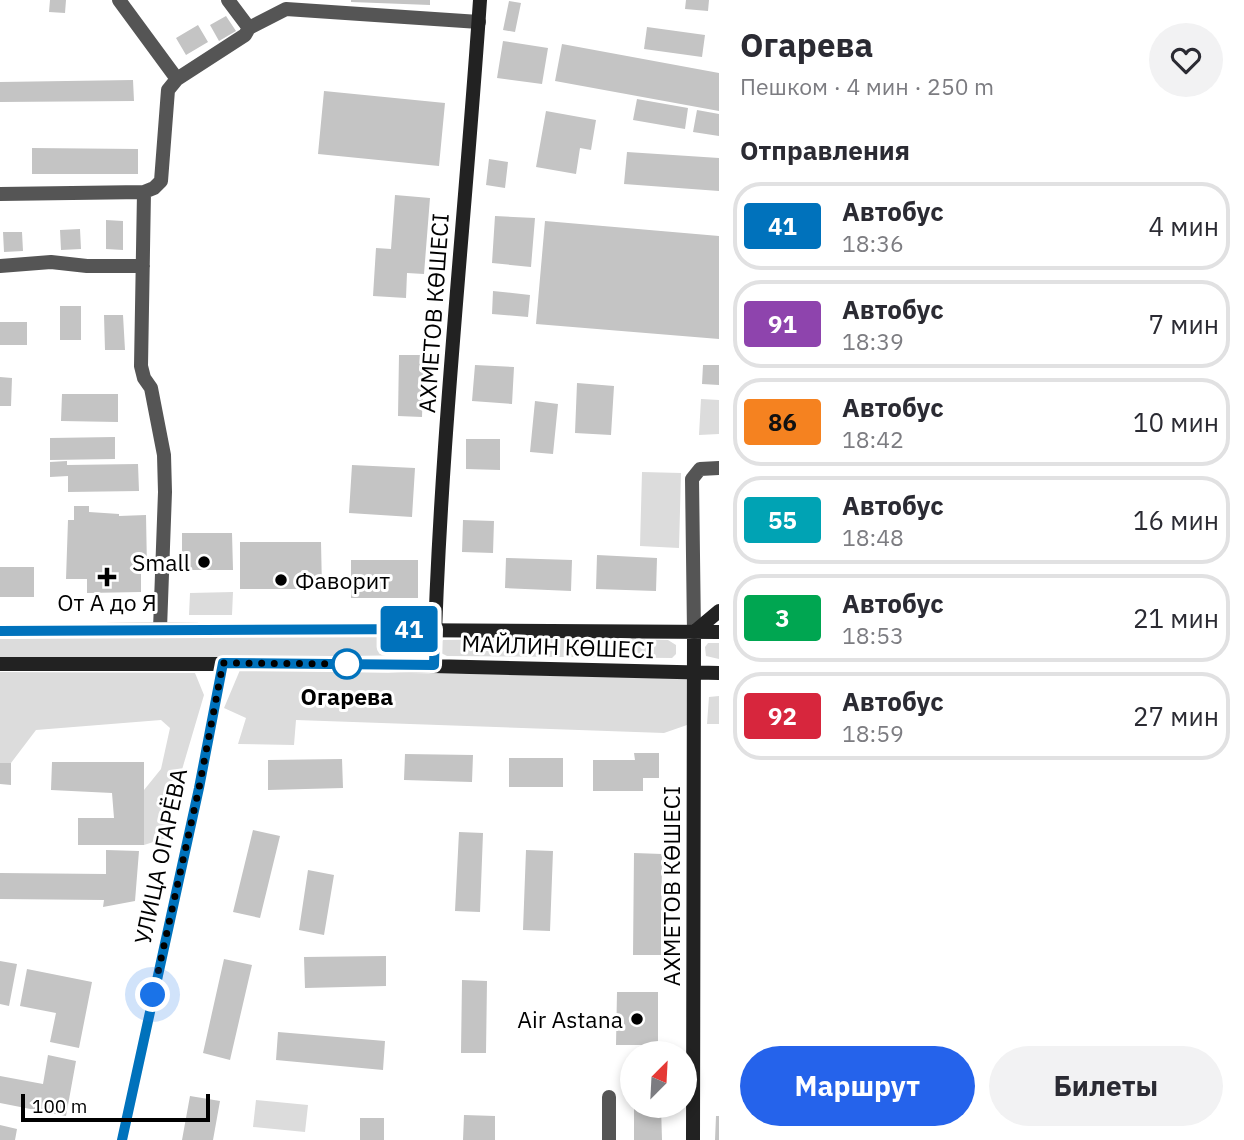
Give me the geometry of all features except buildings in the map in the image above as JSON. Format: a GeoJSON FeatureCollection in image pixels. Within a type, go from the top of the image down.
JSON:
{"type":"FeatureCollection","features":[{"type":"Feature","properties":{"kind":"main road","name":"АХМЕТОВ КӨШЕСІ"},"geometry":{"type":"LineString","coordinates":[[434,665],[460,239],[480,0]]}},
{"type":"Feature","properties":{"kind":"main road"},"geometry":{"type":"LineString","coordinates":[[694,632],[719,611]]}},
{"type":"Feature","properties":{"kind":"main road","name":"МАЙЛИН КӨШЕСІ"},"geometry":{"type":"LineString","coordinates":[[0,631],[435,629],[719,632]]}},
{"type":"Feature","properties":{"kind":"main road","name":"АХМЕТОВ КӨШЕСІ"},"geometry":{"type":"LineString","coordinates":[[693,1140],[694,632]]}},
{"type":"Feature","properties":{"kind":"main road","name":"МАЙЛИН КӨШЕСІ"},"geometry":{"type":"LineString","coordinates":[[0,664],[434,665],[719,673]]}},
{"type":"Feature","properties":{"kind":"street"},"geometry":{"type":"LineString","coordinates":[[119,0],[177,79]]}},
{"type":"Feature","properties":{"kind":"street"},"geometry":{"type":"LineString","coordinates":[[228,0],[249,28]]}},
{"type":"Feature","properties":{"kind":"street"},"geometry":{"type":"LineString","coordinates":[[0,194],[144,192],[154,188],[161,181],[168,90],[177,79],[245,35],[249,28],[286,9],[479,22]]}},
{"type":"Feature","properties":{"kind":"street"},"geometry":{"type":"LineString","coordinates":[[144,192],[141,366],[144,378],[151,388],[164,455],[160,629]]}},
{"type":"Feature","properties":{"kind":"street"},"geometry":{"type":"LineString","coordinates":[[0,266],[51,262],[87,266],[143,266]]}},
{"type":"Feature","properties":{"kind":"street"},"geometry":{"type":"LineString","coordinates":[[694,632],[692,479],[700,469],[719,468]]}},
{"type":"Feature","properties":{"kind":"street","name":"УЛИЦА ОГАРЁВА"},"geometry":{"type":"LineString","coordinates":[[122,1140],[199,788],[223,663]]}},
{"type":"Feature","properties":{"kind":"street"},"geometry":{"type":"LineString","coordinates":[[609,1097],[609,1140]]}},
{"type":"Feature","properties":{"kind":"shaded area"},"geometry":{"type":"Polygon","coordinates":[[[701,399],[719,400],[719,434],[699,435],[701,399]]]}},
{"type":"Feature","properties":{"kind":"shaded area"},"geometry":{"type":"Polygon","coordinates":[[[642,472],[681,473],[679,548],[640,546],[642,472]]]}},
{"type":"Feature","properties":{"kind":"shaded area"},"geometry":{"type":"Polygon","coordinates":[[[233,592],[232,615],[189,615],[190,593],[233,592]]]}},
{"type":"Feature","properties":{"kind":"shaded area"},"geometry":{"type":"Polygon","coordinates":[[[198,634],[415,636],[419,641],[419,655],[0,661],[0,639],[198,634]]]}},
{"type":"Feature","properties":{"kind":"shaded area"},"geometry":{"type":"Polygon","coordinates":[[[443,640],[668,640],[676,645],[676,654],[672,658],[447,656],[439,652],[438,646],[443,640]]]}},
{"type":"Feature","properties":{"kind":"shaded area"},"geometry":{"type":"Polygon","coordinates":[[[708,643],[719,643],[719,659],[706,656],[705,647],[708,643]]]}},
{"type":"Feature","properties":{"kind":"shaded area"},"geometry":{"type":"Polygon","coordinates":[[[240,670],[688,678],[687,725],[664,733],[296,720],[294,745],[238,744],[246,718],[224,708],[240,670]]]}},
{"type":"Feature","properties":{"kind":"shaded area"},"geometry":{"type":"Polygon","coordinates":[[[0,672],[195,673],[204,695],[171,807],[169,837],[144,845],[144,790],[161,769],[170,728],[161,720],[36,730],[11,763],[0,763],[0,672]]]}},
{"type":"Feature","properties":{"kind":"shaded area"},"geometry":{"type":"Polygon","coordinates":[[[719,696],[719,724],[707,724],[709,697],[719,696]]]}},
{"type":"Feature","properties":{"kind":"shaded area"},"geometry":{"type":"Polygon","coordinates":[[[256,1100],[308,1105],[305,1132],[253,1127],[256,1100]]]}},
{"type":"Feature","properties":{"kind":"bus line","name":"41"},"geometry":{"type":"LineString","coordinates":[[0,631],[435,629],[434,665],[223,663],[199,788],[122,1140]]}},
{"type":"Feature","properties":{"kind":"place","name":"Small"},"geometry":{"type":"Point","coordinates":[204,562]}},
{"type":"Feature","properties":{"kind":"place","name":"От А до Я"},"geometry":{"type":"Point","coordinates":[107,577]}},
{"type":"Feature","properties":{"kind":"place","name":"Фаворит"},"geometry":{"type":"Point","coordinates":[281,580]}},
{"type":"Feature","properties":{"kind":"place","name":"Огарева"},"geometry":{"type":"Point","coordinates":[347,664]}},
{"type":"Feature","properties":{"kind":"place","name":"Air Astana"},"geometry":{"type":"Point","coordinates":[637,1019]}},
{"type":"Feature","properties":{"kind":"route"},"geometry":{"type":"LineString","coordinates":[[153,995],[199,788],[223,663],[347,664]]}}]}
